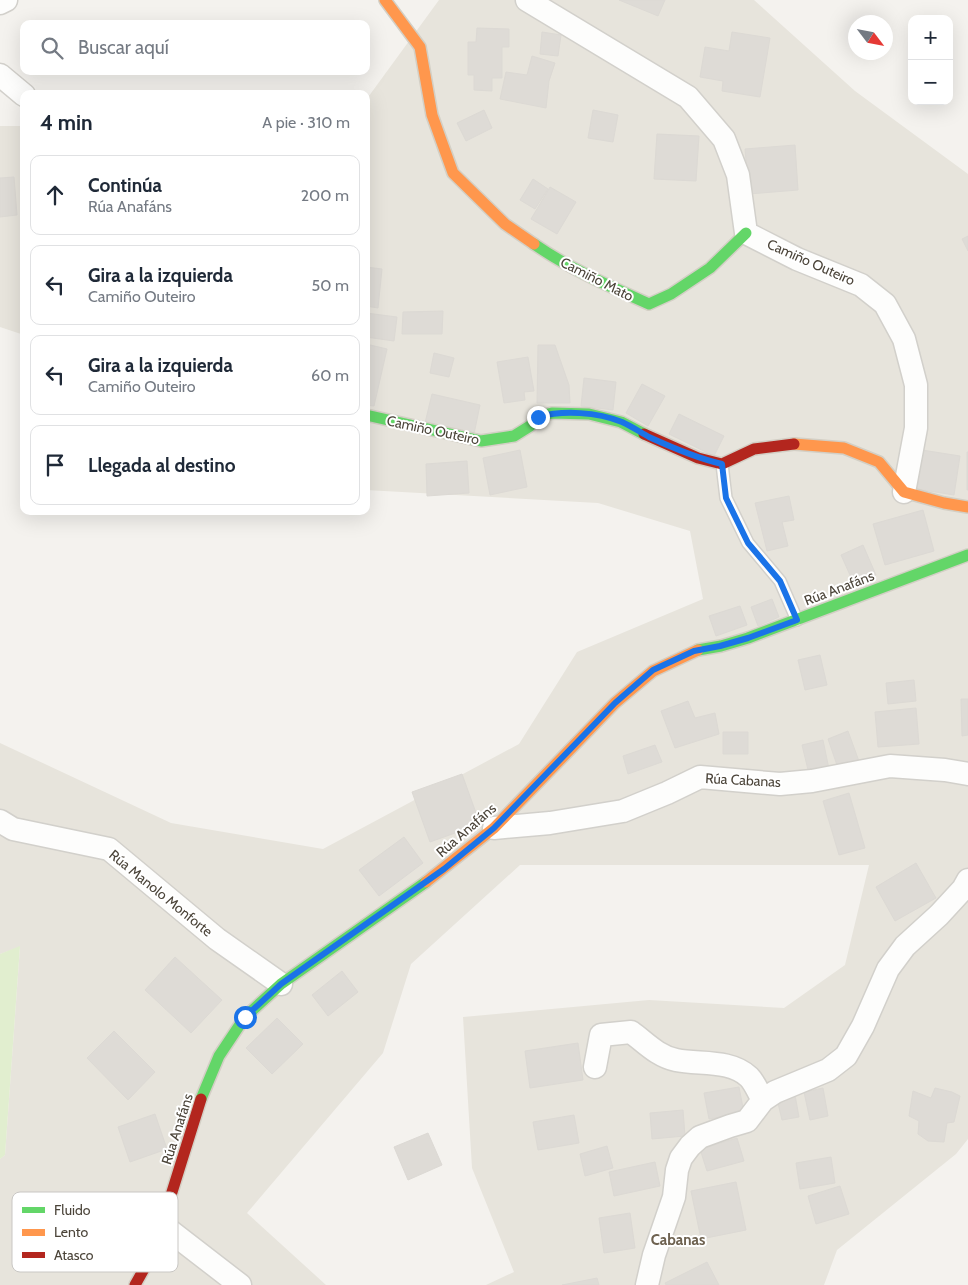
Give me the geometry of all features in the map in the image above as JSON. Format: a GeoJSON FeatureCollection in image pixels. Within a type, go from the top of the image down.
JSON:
{"type":"FeatureCollection","features":[{"type":"Feature","properties":{"kind":"street"},"geometry":{"type":"LineString","coordinates":[[0,3],[6,0]]}},
{"type":"Feature","properties":{"kind":"street","name":"Camiño Mato"},"geometry":{"type":"LineString","coordinates":[[385,0],[420,48],[432,115],[453,173],[505,224],[553,257],[597,281],[649,304],[671,294],[710,268],[746,233]]}},
{"type":"Feature","properties":{"kind":"street"},"geometry":{"type":"LineString","coordinates":[[527,0],[688,97],[724,139],[738,175],[746,233]]}},
{"type":"Feature","properties":{"kind":"street"},"geometry":{"type":"LineString","coordinates":[[0,75],[20,92]]}},
{"type":"Feature","properties":{"kind":"street","name":"Camiño Outeiro"},"geometry":{"type":"LineString","coordinates":[[746,233],[797,258],[861,285],[886,304],[904,339],[916,385],[916,428],[904,492]]}},
{"type":"Feature","properties":{"kind":"street","name":"Camiño Outeiro"},"geometry":{"type":"LineString","coordinates":[[370,415],[481,441],[514,436],[530,426],[538,417],[552,413],[589,414],[621,422],[698,458],[722,464]]}},
{"type":"Feature","properties":{"kind":"street"},"geometry":{"type":"LineString","coordinates":[[722,464],[754,449],[798,444],[844,448],[879,462],[904,492],[968,507]]}},
{"type":"Feature","properties":{"kind":"street","name":"Rúa Anafáns"},"geometry":{"type":"LineString","coordinates":[[171,1192],[204,1091],[219,1056],[245,1017],[281,984],[444,869],[494,828],[615,703],[653,670],[694,651],[748,638],[968,555]]}},
{"type":"Feature","properties":{"kind":"street","name":"Rúa Cabanas"},"geometry":{"type":"LineString","coordinates":[[494,828],[550,823],[623,810],[667,793],[700,777],[780,784],[812,781],[890,766],[945,770],[968,774]]}},
{"type":"Feature","properties":{"kind":"street","name":"Rúa Manolo Monforte"},"geometry":{"type":"LineString","coordinates":[[0,821],[13,829],[109,849],[217,939],[281,984]]}},
{"type":"Feature","properties":{"kind":"street"},"geometry":{"type":"LineString","coordinates":[[647,1285],[654,1255],[674,1197],[677,1170],[681,1158],[700,1137],[747,1121],[763,1100],[775,1092],[828,1070],[846,1056],[863,1026],[888,969],[905,946],[963,889],[968,880]]}},
{"type":"Feature","properties":{"kind":"street"},"geometry":{"type":"LineString","coordinates":[[595,1067],[601,1035],[630,1032],[658,1054],[675,1060],[733,1067],[750,1078],[763,1100]]}},
{"type":"Feature","properties":{"kind":"street"},"geometry":{"type":"LineString","coordinates":[[178,1237],[240,1285]]}},
{"type":"Feature","properties":{"kind":"street","name":"Rúa Anafáns"},"geometry":{"type":"LineString","coordinates":[[135,1285],[142,1272]]}},
{"type":"Feature","properties":{"kind":"lane"},"geometry":{"type":"LineString","coordinates":[[722,464],[726,498],[748,543],[780,581],[797,620]]}},
{"type":"Feature","properties":{"kind":"shaded area"},"geometry":{"type":"Polygon","coordinates":[[[439,0],[754,0],[855,91],[968,174],[968,1139],[956,1154],[837,1250],[824,1285],[486,1285],[514,1272],[472,1168],[463,1017],[649,1000],[784,1008],[845,965],[869,865],[520,865],[411,964],[383,1053],[247,1213],[326,1285],[0,1285],[0,1159],[5,1155],[20,947],[0,954],[0,743],[171,823],[323,849],[519,744],[577,652],[703,599],[690,531],[598,503],[370,490],[370,95],[439,0]]]}},
{"type":"Feature","properties":{"kind":"shaded area"},"geometry":{"type":"Polygon","coordinates":[[[0,126],[20,126],[20,334],[0,327],[0,126]]]}},
{"type":"Feature","properties":{"kind":"green space"},"geometry":{"type":"Polygon","coordinates":[[[20,946],[5,1155],[0,1159],[0,954],[20,946]]]}},
{"type":"Feature","properties":{"kind":"building"},"geometry":{"type":"Polygon","coordinates":[[[619,0],[665,0],[658,16],[619,0]]]}},
{"type":"Feature","properties":{"kind":"building"},"geometry":{"type":"Polygon","coordinates":[[[477,28],[509,29],[509,47],[502,47],[502,78],[492,78],[492,91],[474,90],[474,75],[468,75],[468,42],[476,42],[477,28]]]}},
{"type":"Feature","properties":{"kind":"building"},"geometry":{"type":"Polygon","coordinates":[[[542,32],[561,35],[558,56],[540,54],[542,32]]]}},
{"type":"Feature","properties":{"kind":"building"},"geometry":{"type":"Polygon","coordinates":[[[732,32],[770,38],[760,97],[722,91],[723,81],[700,77],[705,47],[729,51],[732,32]]]}},
{"type":"Feature","properties":{"kind":"building"},"geometry":{"type":"Polygon","coordinates":[[[532,56],[555,63],[549,81],[546,108],[500,99],[506,72],[527,75],[532,56]]]}},
{"type":"Feature","properties":{"kind":"building"},"geometry":{"type":"Polygon","coordinates":[[[484,110],[492,128],[466,141],[457,123],[484,110]]]}},
{"type":"Feature","properties":{"kind":"building"},"geometry":{"type":"Polygon","coordinates":[[[593,110],[618,115],[613,142],[588,138],[593,110]]]}},
{"type":"Feature","properties":{"kind":"building"},"geometry":{"type":"Polygon","coordinates":[[[657,134],[699,136],[696,181],[654,179],[657,134]]]}},
{"type":"Feature","properties":{"kind":"building"},"geometry":{"type":"Polygon","coordinates":[[[795,145],[798,190],[749,194],[745,149],[795,145]]]}},
{"type":"Feature","properties":{"kind":"building"},"geometry":{"type":"Polygon","coordinates":[[[14,177],[17,215],[0,217],[0,178],[14,177]]]}},
{"type":"Feature","properties":{"kind":"building"},"geometry":{"type":"Polygon","coordinates":[[[533,179],[548,189],[535,209],[520,200],[533,179]]]}},
{"type":"Feature","properties":{"kind":"building"},"geometry":{"type":"Polygon","coordinates":[[[550,187],[576,202],[557,234],[531,219],[550,187]]]}},
{"type":"Feature","properties":{"kind":"building"},"geometry":{"type":"Polygon","coordinates":[[[968,236],[968,251],[962,239],[968,236]]]}},
{"type":"Feature","properties":{"kind":"building"},"geometry":{"type":"Polygon","coordinates":[[[370,268],[382,269],[378,308],[370,307],[370,268]]]}},
{"type":"Feature","properties":{"kind":"building"},"geometry":{"type":"Polygon","coordinates":[[[443,311],[442,334],[402,334],[403,312],[443,311]]]}},
{"type":"Feature","properties":{"kind":"building"},"geometry":{"type":"Polygon","coordinates":[[[370,314],[397,317],[394,341],[370,338],[370,314]]]}},
{"type":"Feature","properties":{"kind":"building"},"geometry":{"type":"Polygon","coordinates":[[[370,345],[387,349],[374,406],[370,406],[370,345]]]}},
{"type":"Feature","properties":{"kind":"building"},"geometry":{"type":"Polygon","coordinates":[[[538,345],[555,345],[569,385],[570,403],[537,403],[538,345]]]}},
{"type":"Feature","properties":{"kind":"building"},"geometry":{"type":"Polygon","coordinates":[[[434,353],[454,358],[449,377],[430,373],[434,353]]]}},
{"type":"Feature","properties":{"kind":"building"},"geometry":{"type":"Polygon","coordinates":[[[528,357],[534,391],[524,392],[525,400],[504,403],[497,362],[528,357]]]}},
{"type":"Feature","properties":{"kind":"building"},"geometry":{"type":"Polygon","coordinates":[[[584,378],[616,382],[613,410],[581,406],[584,378]]]}},
{"type":"Feature","properties":{"kind":"building"},"geometry":{"type":"Polygon","coordinates":[[[642,384],[665,396],[648,426],[626,413],[642,384]]]}},
{"type":"Feature","properties":{"kind":"building"},"geometry":{"type":"Polygon","coordinates":[[[432,394],[480,405],[474,434],[425,423],[432,394]]]}},
{"type":"Feature","properties":{"kind":"building"},"geometry":{"type":"Polygon","coordinates":[[[679,414],[724,436],[714,456],[669,434],[679,414]]]}},
{"type":"Feature","properties":{"kind":"building"},"geometry":{"type":"Polygon","coordinates":[[[520,450],[527,487],[490,495],[483,458],[520,450]]]}},
{"type":"Feature","properties":{"kind":"building"},"geometry":{"type":"Polygon","coordinates":[[[922,450],[960,456],[954,495],[917,489],[922,450]]]}},
{"type":"Feature","properties":{"kind":"building"},"geometry":{"type":"Polygon","coordinates":[[[968,452],[968,490],[967,490],[968,452]]]}},
{"type":"Feature","properties":{"kind":"building"},"geometry":{"type":"Polygon","coordinates":[[[467,461],[469,493],[427,496],[426,464],[467,461]]]}},
{"type":"Feature","properties":{"kind":"building"},"geometry":{"type":"Polygon","coordinates":[[[789,496],[794,520],[782,522],[788,546],[767,551],[755,503],[789,496]]]}},
{"type":"Feature","properties":{"kind":"building"},"geometry":{"type":"Polygon","coordinates":[[[923,510],[934,551],[885,565],[873,524],[923,510]]]}},
{"type":"Feature","properties":{"kind":"building"},"geometry":{"type":"Polygon","coordinates":[[[863,545],[876,575],[854,584],[841,555],[863,545]]]}},
{"type":"Feature","properties":{"kind":"building"},"geometry":{"type":"Polygon","coordinates":[[[772,599],[779,617],[758,626],[751,607],[772,599]]]}},
{"type":"Feature","properties":{"kind":"building"},"geometry":{"type":"Polygon","coordinates":[[[740,606],[747,625],[716,636],[709,616],[740,606]]]}},
{"type":"Feature","properties":{"kind":"building"},"geometry":{"type":"Polygon","coordinates":[[[820,655],[827,685],[805,690],[798,660],[820,655]]]}},
{"type":"Feature","properties":{"kind":"building"},"geometry":{"type":"Polygon","coordinates":[[[914,680],[916,701],[888,704],[886,683],[914,680]]]}},
{"type":"Feature","properties":{"kind":"building"},"geometry":{"type":"Polygon","coordinates":[[[961,699],[968,699],[968,735],[962,736],[961,699]]]}},
{"type":"Feature","properties":{"kind":"building"},"geometry":{"type":"Polygon","coordinates":[[[688,701],[695,718],[715,713],[719,734],[675,748],[661,711],[688,701]]]}},
{"type":"Feature","properties":{"kind":"building"},"geometry":{"type":"Polygon","coordinates":[[[916,708],[919,744],[878,747],[875,712],[916,708]]]}},
{"type":"Feature","properties":{"kind":"building"},"geometry":{"type":"Polygon","coordinates":[[[848,731],[860,764],[839,771],[828,739],[848,731]]]}},
{"type":"Feature","properties":{"kind":"building"},"geometry":{"type":"Polygon","coordinates":[[[723,732],[748,732],[748,754],[723,754],[723,732]]]}},
{"type":"Feature","properties":{"kind":"building"},"geometry":{"type":"Polygon","coordinates":[[[823,740],[829,769],[809,774],[802,745],[823,740]]]}},
{"type":"Feature","properties":{"kind":"building"},"geometry":{"type":"Polygon","coordinates":[[[655,745],[662,762],[628,774],[623,756],[655,745]]]}},
{"type":"Feature","properties":{"kind":"building"},"geometry":{"type":"Polygon","coordinates":[[[462,774],[480,824],[430,842],[412,792],[462,774]]]}},
{"type":"Feature","properties":{"kind":"building"},"geometry":{"type":"Polygon","coordinates":[[[849,793],[865,848],[839,855],[823,801],[849,793]]]}},
{"type":"Feature","properties":{"kind":"building"},"geometry":{"type":"Polygon","coordinates":[[[404,837],[423,863],[379,896],[359,870],[404,837]]]}},
{"type":"Feature","properties":{"kind":"building"},"geometry":{"type":"Polygon","coordinates":[[[916,863],[936,898],[895,921],[876,887],[916,863]]]}},
{"type":"Feature","properties":{"kind":"building"},"geometry":{"type":"Polygon","coordinates":[[[175,957],[222,1000],[191,1033],[145,990],[175,957]]]}},
{"type":"Feature","properties":{"kind":"building"},"geometry":{"type":"Polygon","coordinates":[[[342,971],[358,992],[328,1016],[312,995],[342,971]]]}},
{"type":"Feature","properties":{"kind":"building"},"geometry":{"type":"Polygon","coordinates":[[[277,1018],[303,1044],[272,1074],[246,1048],[277,1018]]]}},
{"type":"Feature","properties":{"kind":"building"},"geometry":{"type":"Polygon","coordinates":[[[114,1031],[155,1072],[128,1100],[87,1058],[114,1031]]]}},
{"type":"Feature","properties":{"kind":"building"},"geometry":{"type":"Polygon","coordinates":[[[578,1043],[583,1080],[530,1088],[525,1051],[578,1043]]]}},
{"type":"Feature","properties":{"kind":"building"},"geometry":{"type":"Polygon","coordinates":[[[739,1087],[744,1113],[709,1119],[704,1093],[739,1087]]]}},
{"type":"Feature","properties":{"kind":"building"},"geometry":{"type":"Polygon","coordinates":[[[823,1088],[828,1116],[810,1120],[804,1092],[823,1088]]]}},
{"type":"Feature","properties":{"kind":"building"},"geometry":{"type":"Polygon","coordinates":[[[935,1088],[960,1096],[954,1122],[947,1123],[944,1142],[928,1141],[918,1134],[919,1121],[909,1116],[913,1091],[931,1098],[935,1088]]]}},
{"type":"Feature","properties":{"kind":"building"},"geometry":{"type":"Polygon","coordinates":[[[795,1095],[799,1117],[782,1120],[777,1099],[795,1095]]]}},
{"type":"Feature","properties":{"kind":"building"},"geometry":{"type":"Polygon","coordinates":[[[683,1110],[685,1136],[652,1139],[650,1113],[683,1110]]]}},
{"type":"Feature","properties":{"kind":"building"},"geometry":{"type":"Polygon","coordinates":[[[155,1114],[167,1149],[130,1162],[118,1127],[155,1114]]]}},
{"type":"Feature","properties":{"kind":"building"},"geometry":{"type":"Polygon","coordinates":[[[574,1115],[579,1143],[538,1150],[533,1122],[574,1115]]]}},
{"type":"Feature","properties":{"kind":"building"},"geometry":{"type":"Polygon","coordinates":[[[428,1133],[442,1165],[408,1180],[394,1147],[428,1133]]]}},
{"type":"Feature","properties":{"kind":"building"},"geometry":{"type":"Polygon","coordinates":[[[737,1138],[744,1161],[707,1171],[700,1149],[737,1138]]]}},
{"type":"Feature","properties":{"kind":"building"},"geometry":{"type":"Polygon","coordinates":[[[607,1146],[613,1168],[585,1176],[580,1154],[607,1146]]]}},
{"type":"Feature","properties":{"kind":"building"},"geometry":{"type":"Polygon","coordinates":[[[831,1157],[835,1183],[800,1189],[796,1163],[831,1157]]]}},
{"type":"Feature","properties":{"kind":"building"},"geometry":{"type":"Polygon","coordinates":[[[655,1162],[660,1186],[614,1196],[609,1172],[655,1162]]]}},
{"type":"Feature","properties":{"kind":"building"},"geometry":{"type":"Polygon","coordinates":[[[736,1182],[746,1230],[701,1239],[691,1191],[736,1182]]]}},
{"type":"Feature","properties":{"kind":"building"},"geometry":{"type":"Polygon","coordinates":[[[840,1186],[849,1214],[816,1224],[808,1196],[840,1186]]]}},
{"type":"Feature","properties":{"kind":"building"},"geometry":{"type":"Polygon","coordinates":[[[630,1213],[635,1248],[604,1253],[599,1218],[630,1213]]]}},
{"type":"Feature","properties":{"kind":"building"},"geometry":{"type":"Polygon","coordinates":[[[707,1262],[719,1285],[666,1285],[665,1283],[707,1262]]]}},
{"type":"Feature","properties":{"kind":"building"},"geometry":{"type":"Polygon","coordinates":[[[597,1278],[599,1285],[562,1285],[597,1278]]]}},
{"type":"Feature","properties":{"kind":"traffic: fast"},"geometry":{"type":"LineString","coordinates":[[534,244],[576,269],[649,304],[671,294],[710,268],[746,233]]}},
{"type":"Feature","properties":{"kind":"traffic: fast"},"geometry":{"type":"LineString","coordinates":[[370,416],[481,441],[514,436],[530,426],[538,417],[552,413],[589,414],[621,422],[644,434]]}},
{"type":"Feature","properties":{"kind":"traffic: fast"},"geometry":{"type":"LineString","coordinates":[[698,650],[748,638],[968,555]]}},
{"type":"Feature","properties":{"kind":"traffic: fast"},"geometry":{"type":"LineString","coordinates":[[201,1099],[219,1056],[245,1017],[281,984],[426,882]]}},
{"type":"Feature","properties":{"kind":"traffic: slow"},"geometry":{"type":"LineString","coordinates":[[385,0],[420,47],[432,115],[453,173],[505,224],[534,244]]}},
{"type":"Feature","properties":{"kind":"traffic: slow"},"geometry":{"type":"LineString","coordinates":[[794,444],[844,448],[879,462],[904,492],[944,503],[968,507]]}},
{"type":"Feature","properties":{"kind":"traffic: slow"},"geometry":{"type":"LineString","coordinates":[[426,882],[494,828],[615,703],[653,671],[698,650]]}},
{"type":"Feature","properties":{"kind":"traffic: jam"},"geometry":{"type":"LineString","coordinates":[[644,434],[698,458],[722,464],[754,449],[794,444]]}},
{"type":"Feature","properties":{"kind":"traffic: jam"},"geometry":{"type":"LineString","coordinates":[[172,1192],[201,1099]]}},
{"type":"Feature","properties":{"kind":"traffic: jam"},"geometry":{"type":"LineString","coordinates":[[135,1285],[142,1272]]}},
{"type":"Feature","properties":{"kind":"district","name":"Cabanas"},"geometry":{"type":"Point","coordinates":[678,1240]}},
{"type":"Feature","properties":{"kind":"route"},"geometry":{"type":"LineString","coordinates":[[245,1017],[281,984],[444,869],[494,828],[615,703],[653,670],[694,651],[748,638],[797,620],[780,581],[748,543],[726,498],[722,464],[698,458],[621,422],[589,414],[552,413],[538,417]]}}]}
